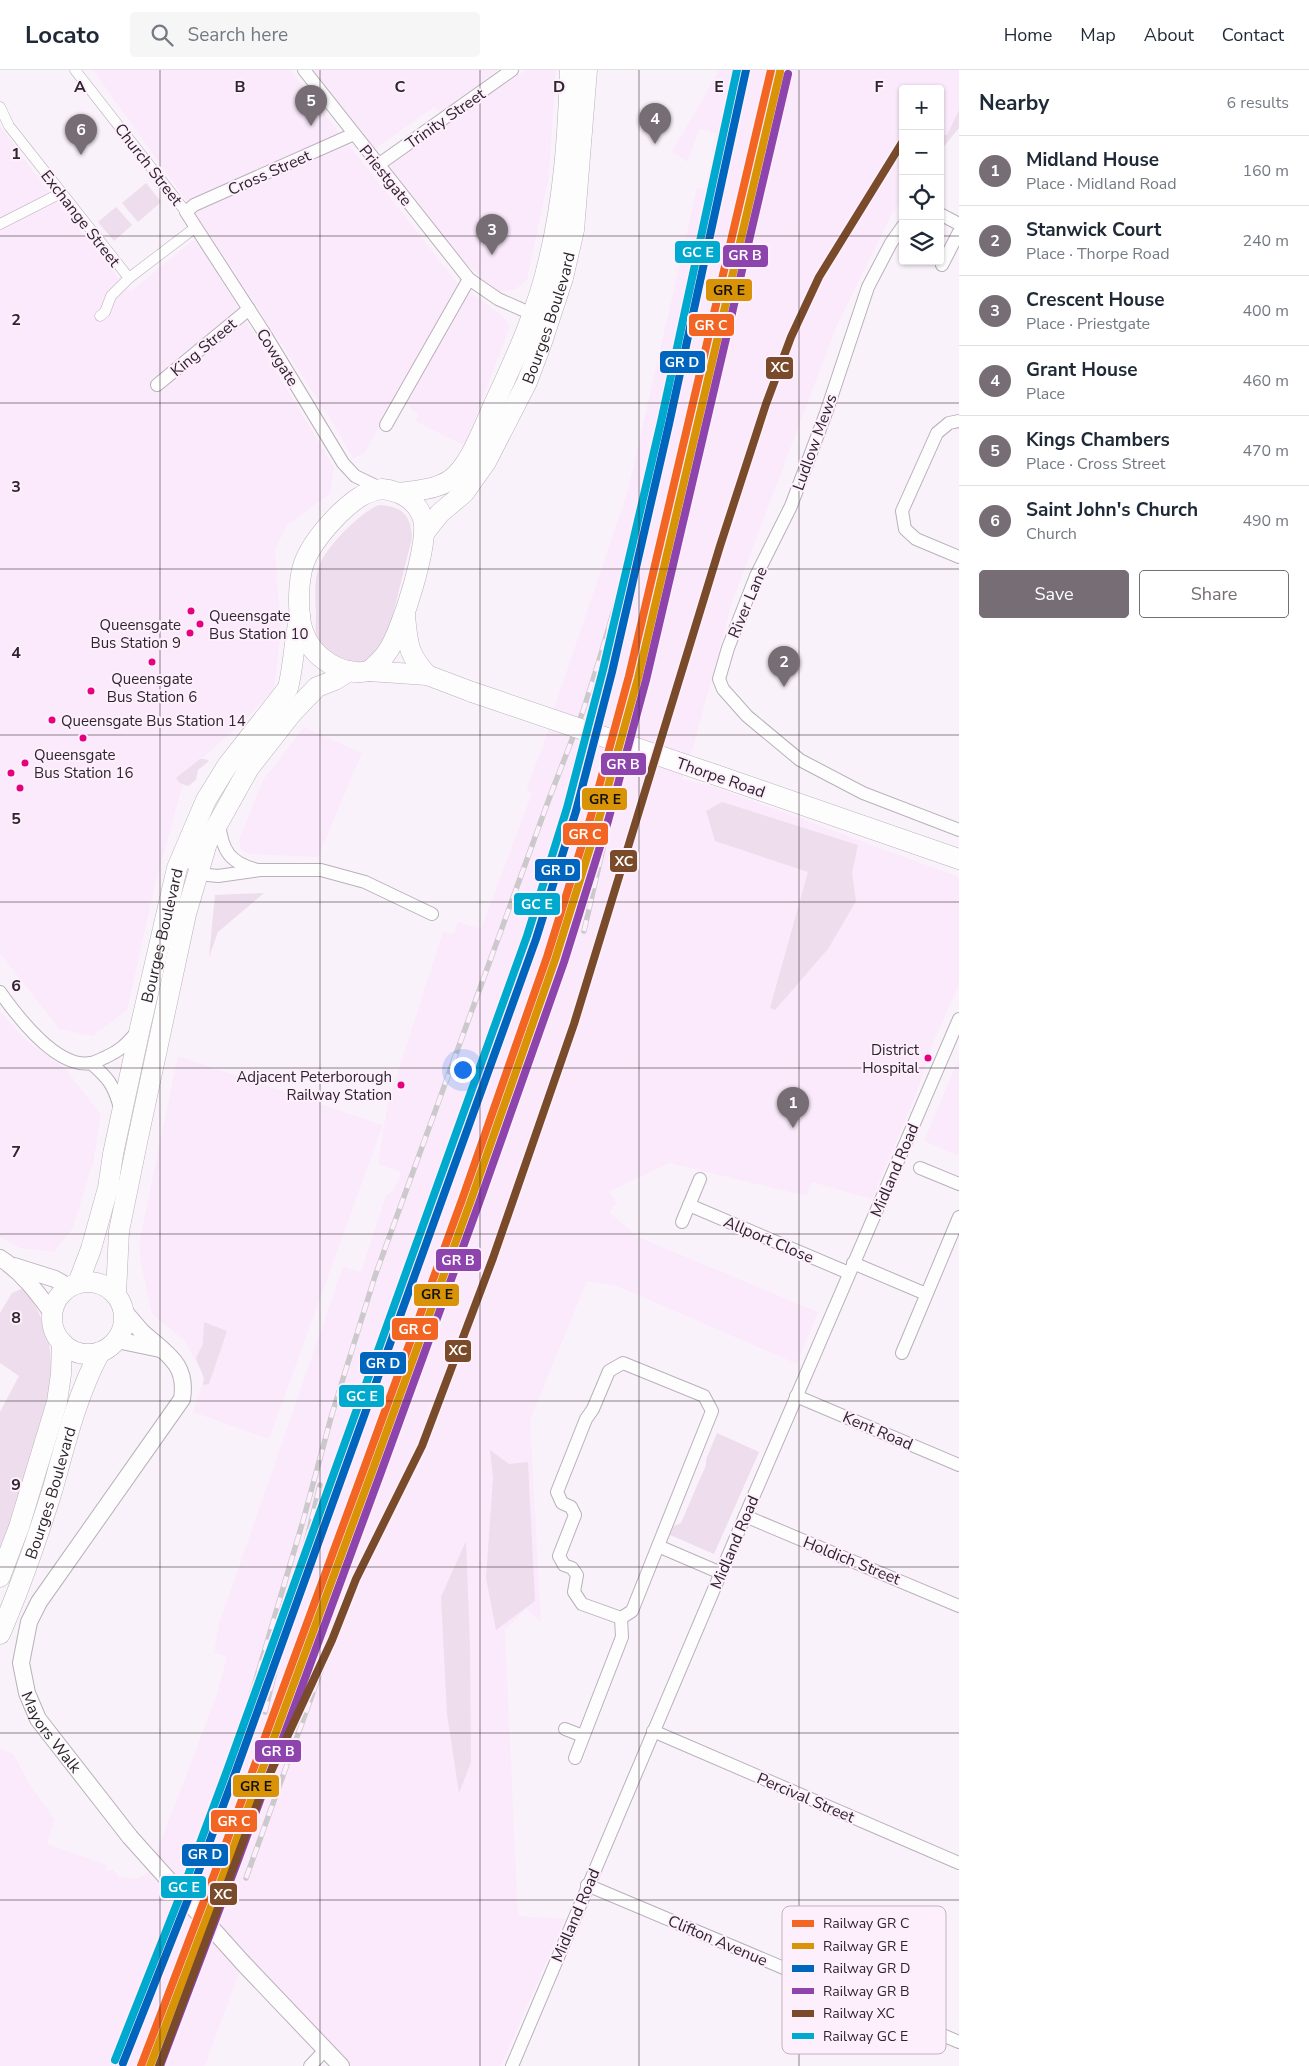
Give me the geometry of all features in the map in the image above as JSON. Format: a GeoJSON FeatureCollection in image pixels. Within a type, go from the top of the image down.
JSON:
{"type":"FeatureCollection","features":[{"type":"Feature","properties":{"kind":"main road","name":"Bourges Boulevard"},"geometry":{"type":"LineString","coordinates":[[391,491],[442,484],[457,475],[485,424],[525,336],[549,260],[557,218],[564,164],[570,70]]}},
{"type":"Feature","properties":{"kind":"main road","name":"Bourges Boulevard"},"geometry":{"type":"LineString","coordinates":[[425,532],[440,513],[464,493],[486,462],[527,382],[542,342],[563,278],[572,240],[584,129],[587,70]]}},
{"type":"Feature","properties":{"kind":"main road"},"geometry":{"type":"LineString","coordinates":[[368,491],[391,491],[409,498],[423,517],[425,532],[404,614],[388,651],[369,671],[349,671],[334,667],[322,658],[303,632],[300,615],[301,575],[308,554],[322,533],[352,502],[368,491]]}},
{"type":"Feature","properties":{"kind":"main road"},"geometry":{"type":"LineString","coordinates":[[404,614],[408,645],[414,660],[427,675]]}},
{"type":"Feature","properties":{"kind":"main road","name":"Bourges Boulevard"},"geometry":{"type":"LineString","coordinates":[[74,1285],[91,1248],[108,1188],[113,1154],[140,1028],[172,891],[187,841],[206,800],[226,766],[288,688],[292,675],[294,636],[300,615]]}},
{"type":"Feature","properties":{"kind":"main road","name":"Bourges Boulevard"},"geometry":{"type":"LineString","coordinates":[[120,1302],[119,1232],[180,942],[207,843],[249,768],[292,713],[318,688],[349,671]]}},
{"type":"Feature","properties":{"kind":"main road","name":"Thorpe Road"},"geometry":{"type":"LineString","coordinates":[[369,671],[427,675],[959,859]]}},
{"type":"Feature","properties":{"kind":"main road"},"geometry":{"type":"LineString","coordinates":[[99,1283],[108,1287],[120,1302],[124,1321],[122,1331],[117,1340],[100,1352],[90,1354],[79,1353],[62,1342],[56,1333],[52,1313],[55,1303],[74,1285],[99,1283]]}},
{"type":"Feature","properties":{"kind":"main road","name":"Bourges Boulevard"},"geometry":{"type":"LineString","coordinates":[[0,1577],[19,1527],[57,1402],[61,1374],[62,1342]]}},
{"type":"Feature","properties":{"kind":"main road","name":"Bourges Boulevard"},"geometry":{"type":"LineString","coordinates":[[0,1634],[52,1490],[76,1406],[86,1378],[100,1352]]}},
{"type":"Feature","properties":{"kind":"street","name":"Church Street"},"geometry":{"type":"LineString","coordinates":[[74,70],[186,212]]}},
{"type":"Feature","properties":{"kind":"street","name":"Priestgate"},"geometry":{"type":"LineString","coordinates":[[304,70],[470,278],[498,299],[532,314]]}},
{"type":"Feature","properties":{"kind":"street","name":"Trinity Street"},"geometry":{"type":"LineString","coordinates":[[378,165],[512,70]]}},
{"type":"Feature","properties":{"kind":"street","name":"Exchange Street"},"geometry":{"type":"LineString","coordinates":[[0,107],[6,129],[61,193],[129,278]]}},
{"type":"Feature","properties":{"kind":"street","name":"Cross Street"},"geometry":{"type":"LineString","coordinates":[[186,212],[194,205],[354,134]]}},
{"type":"Feature","properties":{"kind":"street"},"geometry":{"type":"LineString","coordinates":[[0,224],[61,193]]}},
{"type":"Feature","properties":{"kind":"street","name":"Cowgate"},"geometry":{"type":"LineString","coordinates":[[186,212],[249,309],[343,464],[355,476],[391,491]]}},
{"type":"Feature","properties":{"kind":"street"},"geometry":{"type":"LineString","coordinates":[[944,216],[959,224]]}},
{"type":"Feature","properties":{"kind":"street"},"geometry":{"type":"LineString","coordinates":[[100,316],[104,312],[111,296],[129,278],[196,227]]}},
{"type":"Feature","properties":{"kind":"street","name":"Ludlow Mews"},"geometry":{"type":"LineString","coordinates":[[780,528],[791,506],[826,413],[868,287],[899,232]]}},
{"type":"Feature","properties":{"kind":"street"},"geometry":{"type":"LineString","coordinates":[[944,261],[959,232]]}},
{"type":"Feature","properties":{"kind":"street"},"geometry":{"type":"LineString","coordinates":[[386,425],[470,278]]}},
{"type":"Feature","properties":{"kind":"street","name":"King Street"},"geometry":{"type":"LineString","coordinates":[[158,385],[249,309]]}},
{"type":"Feature","properties":{"kind":"street"},"geometry":{"type":"LineString","coordinates":[[959,422],[949,423],[938,433],[902,511],[905,529],[916,539],[959,557]]}},
{"type":"Feature","properties":{"kind":"street","name":"River Lane"},"geometry":{"type":"LineString","coordinates":[[780,528],[756,576],[728,648],[719,679],[723,689],[747,716],[800,760],[863,794],[959,830]]}},
{"type":"Feature","properties":{"kind":"street"},"geometry":{"type":"LineString","coordinates":[[219,823],[221,842],[229,855],[246,867],[260,870]]}},
{"type":"Feature","properties":{"kind":"street"},"geometry":{"type":"LineString","coordinates":[[187,841],[188,855],[198,874],[230,875],[260,870],[321,870],[366,882],[432,914]]}},
{"type":"Feature","properties":{"kind":"street"},"geometry":{"type":"LineString","coordinates":[[0,992],[14,1012],[40,1040],[54,1051],[68,1058],[91,1063],[110,1080],[116,1091],[122,1118]]}},
{"type":"Feature","properties":{"kind":"street","name":"Midland Road"},"geometry":{"type":"LineString","coordinates":[[512,2066],[587,1885],[959,1020]]}},
{"type":"Feature","properties":{"kind":"street"},"geometry":{"type":"LineString","coordinates":[[91,1063],[124,1048],[140,1028]]}},
{"type":"Feature","properties":{"kind":"street"},"geometry":{"type":"LineString","coordinates":[[920,1168],[959,1184]]}},
{"type":"Feature","properties":{"kind":"street"},"geometry":{"type":"LineString","coordinates":[[682,1222],[700,1179]]}},
{"type":"Feature","properties":{"kind":"street","name":"Allport Close"},"geometry":{"type":"LineString","coordinates":[[689,1205],[851,1268],[926,1294]]}},
{"type":"Feature","properties":{"kind":"street"},"geometry":{"type":"LineString","coordinates":[[902,1353],[959,1217]]}},
{"type":"Feature","properties":{"kind":"street"},"geometry":{"type":"LineString","coordinates":[[6,1262],[74,1285]]}},
{"type":"Feature","properties":{"kind":"street"},"geometry":{"type":"LineString","coordinates":[[6,1262],[28,1281],[52,1313]]}},
{"type":"Feature","properties":{"kind":"street","name":"Mayors Walk"},"geometry":{"type":"LineString","coordinates":[[120,1302],[142,1331],[177,1364],[184,1387],[182,1399],[39,1602],[30,1622],[21,1663],[27,1693],[38,1719],[130,1837],[243,1963],[341,2066]]}},
{"type":"Feature","properties":{"kind":"street"},"geometry":{"type":"LineString","coordinates":[[117,1340],[164,1350]]}},
{"type":"Feature","properties":{"kind":"street"},"geometry":{"type":"LineString","coordinates":[[623,1363],[704,1396],[712,1410],[632,1611],[621,1618],[582,1604],[574,1592],[577,1575],[572,1568],[564,1566],[560,1556],[576,1515],[571,1507],[562,1503],[557,1492],[586,1419],[593,1409],[609,1371],[623,1363]]}},
{"type":"Feature","properties":{"kind":"street","name":"Kent Road"},"geometry":{"type":"LineString","coordinates":[[796,1396],[959,1465]]}},
{"type":"Feature","properties":{"kind":"street","name":"Holdich Street"},"geometry":{"type":"LineString","coordinates":[[745,1516],[959,1606]]}},
{"type":"Feature","properties":{"kind":"street"},"geometry":{"type":"LineString","coordinates":[[658,1546],[721,1573]]}},
{"type":"Feature","properties":{"kind":"street"},"geometry":{"type":"LineString","coordinates":[[575,1758],[622,1637],[621,1618]]}},
{"type":"Feature","properties":{"kind":"street"},"geometry":{"type":"LineString","coordinates":[[565,1729],[583,1736]]}},
{"type":"Feature","properties":{"kind":"street","name":"Percival Street"},"geometry":{"type":"LineString","coordinates":[[653,1731],[959,1863]]}},
{"type":"Feature","properties":{"kind":"street","name":"Clifton Avenue"},"geometry":{"type":"LineString","coordinates":[[587,1885],[782,1967]]}},
{"type":"Feature","properties":{"kind":"street","name":"Clifton Avenue"},"geometry":{"type":"LineString","coordinates":[[946,2037],[959,2042]]}},
{"type":"Feature","properties":{"kind":"street"},"geometry":{"type":"LineString","coordinates":[[310,2066],[326,2049]]}},
{"type":"Feature","properties":{"kind":"shaded area"},"geometry":{"type":"Polygon","coordinates":[[[93,70],[290,70],[458,284],[364,454],[353,458],[331,420],[202,223],[93,70]]]}},
{"type":"Feature","properties":{"kind":"shaded area"},"geometry":{"type":"Polygon","coordinates":[[[309,70],[498,70],[442,113],[434,107],[372,151],[309,70]]]}},
{"type":"Feature","properties":{"kind":"shaded area"},"geometry":{"type":"Polygon","coordinates":[[[526,70],[556,70],[549,176],[527,280],[516,289],[497,292],[444,243],[389,173],[394,158],[526,70]]]}},
{"type":"Feature","properties":{"kind":"shaded area"},"geometry":{"type":"Polygon","coordinates":[[[719,70],[959,70],[959,110],[944,142],[944,85],[899,85],[899,204],[892,214],[837,325],[732,603],[694,744],[682,779],[712,786],[956,876],[959,880],[959,984],[933,1043],[915,1097],[872,1199],[812,1182],[807,1196],[669,1163],[609,1192],[617,1203],[612,1207],[610,1213],[638,1237],[818,1312],[797,1364],[617,1286],[587,1281],[530,1420],[541,1622],[526,1609],[505,1630],[518,1916],[565,1919],[501,2066],[333,2066],[244,1976],[247,1951],[205,2066],[0,2066],[0,1749],[13,1754],[32,1788],[55,1820],[47,1844],[108,1865],[106,1872],[113,1869],[119,1877],[137,1879],[149,1872],[215,1700],[227,1657],[214,1653],[219,1624],[343,1267],[361,1272],[386,1195],[394,1190],[401,1172],[378,1164],[387,1106],[443,932],[454,934],[458,922],[481,929],[532,793],[526,790],[546,737],[628,490],[697,188],[705,189],[714,153],[712,152],[716,133],[699,129],[688,162],[672,152],[719,70]]]}},
{"type":"Feature","properties":{"kind":"shaded area"},"geometry":{"type":"Polygon","coordinates":[[[959,110],[959,128],[944,146],[944,135],[947,135],[959,110]]]}},
{"type":"Feature","properties":{"kind":"shaded area"},"geometry":{"type":"Polygon","coordinates":[[[0,126],[44,186],[130,292],[192,241],[198,241],[334,467],[330,494],[287,525],[275,550],[281,631],[274,689],[245,720],[186,773],[156,881],[127,1010],[93,1036],[59,1029],[0,953],[0,126]]]}},
{"type":"Feature","properties":{"kind":"shaded area"},"geometry":{"type":"Polygon","coordinates":[[[146,183],[161,202],[138,222],[122,203],[146,183]]]}},
{"type":"Feature","properties":{"kind":"shaded area"},"geometry":{"type":"Polygon","coordinates":[[[116,207],[132,225],[114,241],[98,222],[116,207]]]}},
{"type":"Feature","properties":{"kind":"shaded area"},"geometry":{"type":"Polygon","coordinates":[[[472,294],[500,314],[510,326],[465,446],[415,421],[419,414],[412,410],[407,401],[465,296],[472,294]]]}},
{"type":"Feature","properties":{"kind":"shaded area"},"geometry":{"type":"Polygon","coordinates":[[[379,505],[394,507],[404,513],[410,523],[412,538],[389,630],[385,639],[376,654],[370,658],[357,662],[348,661],[329,652],[322,646],[317,637],[315,594],[317,576],[320,564],[337,539],[354,522],[379,505]]]}},
{"type":"Feature","properties":{"kind":"shaded area"},"geometry":{"type":"Polygon","coordinates":[[[304,727],[362,753],[318,857],[249,854],[241,850],[239,840],[263,780],[304,727]]]}},
{"type":"Feature","properties":{"kind":"shaded area"},"geometry":{"type":"Polygon","coordinates":[[[200,759],[209,761],[198,770],[196,780],[188,786],[180,783],[176,778],[200,759]]]}},
{"type":"Feature","properties":{"kind":"shaded area"},"geometry":{"type":"Polygon","coordinates":[[[722,802],[858,845],[852,873],[856,901],[828,949],[775,1010],[770,1008],[808,872],[715,841],[706,811],[722,802]]]}},
{"type":"Feature","properties":{"kind":"shaded area"},"geometry":{"type":"Polygon","coordinates":[[[264,893],[218,932],[209,957],[215,895],[264,893]]]}},
{"type":"Feature","properties":{"kind":"shaded area"},"geometry":{"type":"Polygon","coordinates":[[[0,1011],[29,1043],[64,1067],[101,1115],[94,1159],[73,1228],[54,1252],[20,1248],[0,1237],[0,1011]]]}},
{"type":"Feature","properties":{"kind":"shaded area"},"geometry":{"type":"Polygon","coordinates":[[[178,1056],[383,1125],[269,1439],[193,1412],[204,1378],[185,1341],[152,1314],[141,1264],[139,1243],[178,1056]]]}},
{"type":"Feature","properties":{"kind":"shaded area"},"geometry":{"type":"Polygon","coordinates":[[[959,1058],[959,1156],[924,1141],[959,1058]]]}},
{"type":"Feature","properties":{"kind":"shaded area"},"geometry":{"type":"Polygon","coordinates":[[[24,1288],[37,1310],[46,1332],[51,1374],[44,1417],[0,1555],[0,1412],[19,1376],[0,1363],[0,1313],[12,1293],[24,1288]]]}},
{"type":"Feature","properties":{"kind":"shaded area"},"geometry":{"type":"Polygon","coordinates":[[[204,1322],[227,1331],[209,1384],[203,1385],[204,1378],[196,1358],[203,1344],[204,1322]]]}},
{"type":"Feature","properties":{"kind":"shaded area"},"geometry":{"type":"Polygon","coordinates":[[[717,1433],[759,1452],[714,1554],[670,1535],[674,1526],[681,1523],[706,1465],[706,1460],[717,1433]]]}},
{"type":"Feature","properties":{"kind":"shaded area"},"geometry":{"type":"Polygon","coordinates":[[[490,1450],[509,1464],[528,1462],[535,1601],[496,1630],[486,1578],[493,1478],[490,1450]]]}},
{"type":"Feature","properties":{"kind":"shaded area"},"geometry":{"type":"Polygon","coordinates":[[[466,1541],[470,1646],[471,1762],[459,1793],[447,1714],[441,1597],[466,1541]]]}},
{"type":"Feature","properties":{"kind":"railway"},"geometry":{"type":"LineString","coordinates":[[121,2066],[190,1883],[230,1767],[303,1521],[332,1414],[375,1276],[549,799],[583,711],[597,667],[627,566],[663,426],[745,70]]}},
{"type":"Feature","properties":{"kind":"railway"},"geometry":{"type":"LineString","coordinates":[[692,460],[780,70]]}},
{"type":"Feature","properties":{"kind":"railway"},"geometry":{"type":"LineString","coordinates":[[584,931],[618,783]]}},
{"type":"Feature","properties":{"kind":"railway"},"geometry":{"type":"LineString","coordinates":[[265,1712],[320,1485]]}},
{"type":"Feature","properties":{"kind":"railway"},"geometry":{"type":"LineString","coordinates":[[246,1878],[332,1640]]}},
{"type":"Feature","properties":{"kind":"transit line"},"geometry":{"type":"LineString","coordinates":[[115,2060],[184,1886],[228,1768],[527,936],[567,808],[603,670],[661,422],[737,70]]}},
{"type":"Feature","properties":{"kind":"transit line"},"geometry":{"type":"LineString","coordinates":[[123,2063],[192,1889],[236,1771],[536,939],[576,811],[612,672],[669,424],[746,70]]}},
{"type":"Feature","properties":{"kind":"transit line"},"geometry":{"type":"LineString","coordinates":[[141,2066],[222,1854],[365,1466],[463,1197],[547,957],[591,816],[629,676],[771,70]]}},
{"type":"Feature","properties":{"kind":"transit line"},"geometry":{"type":"LineString","coordinates":[[150,2066],[230,1857],[373,1469],[471,1200],[555,960],[599,819],[638,678],[780,72]]}},
{"type":"Feature","properties":{"kind":"transit line"},"geometry":{"type":"LineString","coordinates":[[160,2066],[381,1472],[564,962],[608,821],[646,680],[788,74]]}},
{"type":"Feature","properties":{"kind":"rail line","name":"XC"},"geometry":{"type":"LineString","coordinates":[[159,2066],[262,1791],[332,1640],[356,1579],[422,1446],[493,1258],[574,1024],[720,546],[766,404],[791,337],[819,277],[899,147]]}},
{"type":"Feature","properties":{"kind":"place","name":"Kings Chambers"},"geometry":{"type":"Point","coordinates":[311,126]}},
{"type":"Feature","properties":{"kind":"place","name":"Grant House"},"geometry":{"type":"Point","coordinates":[655,144]}},
{"type":"Feature","properties":{"kind":"place","name":"Saint John's Church"},"geometry":{"type":"Point","coordinates":[81,155]}},
{"type":"Feature","properties":{"kind":"place","name":"Crescent House"},"geometry":{"type":"Point","coordinates":[492,255]}},
{"type":"Feature","properties":{"kind":"place","name":"Queensgate Bus Station 10"},"geometry":{"type":"Point","coordinates":[200,624]}},
{"type":"Feature","properties":{"kind":"place","name":"Queensgate Bus Station 9"},"geometry":{"type":"Point","coordinates":[190,633]}},
{"type":"Feature","properties":{"kind":"place","name":"Queensgate Bus Station 6"},"geometry":{"type":"Point","coordinates":[152,662]}},
{"type":"Feature","properties":{"kind":"place","name":"Stanwick Court"},"geometry":{"type":"Point","coordinates":[784,687]}},
{"type":"Feature","properties":{"kind":"place","name":"Queensgate Bus Station 14"},"geometry":{"type":"Point","coordinates":[52,720]}},
{"type":"Feature","properties":{"kind":"place","name":"Queensgate Bus Station 16"},"geometry":{"type":"Point","coordinates":[25,763]}},
{"type":"Feature","properties":{"kind":"place","name":"District Hospital"},"geometry":{"type":"Point","coordinates":[928,1058]}},
{"type":"Feature","properties":{"kind":"place","name":"Adjacent Peterborough Railway Station"},"geometry":{"type":"Point","coordinates":[401,1085]}},
{"type":"Feature","properties":{"kind":"place","name":"Midland House"},"geometry":{"type":"Point","coordinates":[793,1128]}}]}
